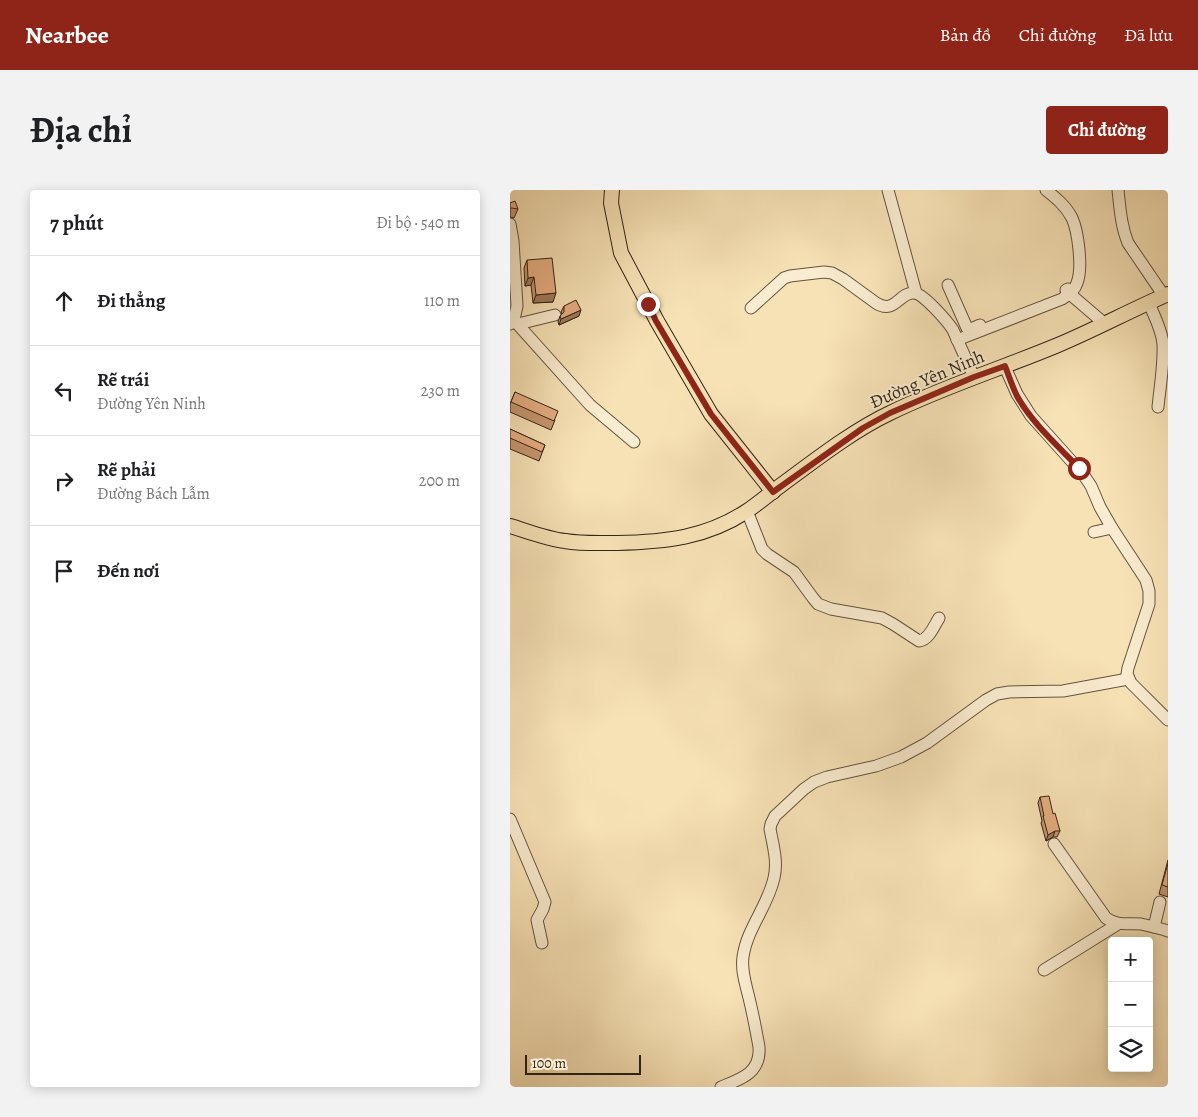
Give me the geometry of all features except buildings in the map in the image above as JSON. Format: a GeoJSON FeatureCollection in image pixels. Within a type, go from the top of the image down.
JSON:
{"type":"FeatureCollection","features":[{"type":"Feature","properties":{"kind":"main road"},"geometry":{"type":"LineString","coordinates":[[612,190],[610,203],[621,253],[656,321],[711,414],[773,492]]}},
{"type":"Feature","properties":{"kind":"main road","name":"Đường Yên Ninh"},"geometry":{"type":"LineString","coordinates":[[510,526],[563,541],[586,543],[653,542],[678,539],[721,526],[747,511],[833,448],[869,424],[890,413],[1105,324],[1166,295]]}},
{"type":"Feature","properties":{"kind":"street"},"geometry":{"type":"LineString","coordinates":[[888,190],[916,293]]}},
{"type":"Feature","properties":{"kind":"street"},"geometry":{"type":"LineString","coordinates":[[957,340],[1062,299],[1070,294],[1078,282],[1080,271],[1076,228],[1060,201],[1046,190]]}},
{"type":"Feature","properties":{"kind":"street"},"geometry":{"type":"LineString","coordinates":[[1118,190],[1124,235],[1166,295]]}},
{"type":"Feature","properties":{"kind":"street"},"geometry":{"type":"LineString","coordinates":[[510,224],[513,241],[516,306],[513,322]]}},
{"type":"Feature","properties":{"kind":"street"},"geometry":{"type":"LineString","coordinates":[[1079,262],[1091,260]]}},
{"type":"Feature","properties":{"kind":"street"},"geometry":{"type":"LineString","coordinates":[[750,308],[784,278],[824,272],[839,276],[881,306],[891,306],[908,294],[916,293],[945,319],[953,330],[974,377]]}},
{"type":"Feature","properties":{"kind":"street"},"geometry":{"type":"LineString","coordinates":[[948,285],[969,329],[1068,289],[1070,294],[1105,324]]}},
{"type":"Feature","properties":{"kind":"street"},"geometry":{"type":"LineString","coordinates":[[1149,303],[1163,343],[1158,407]]}},
{"type":"Feature","properties":{"kind":"street"},"geometry":{"type":"LineString","coordinates":[[513,322],[554,315]]}},
{"type":"Feature","properties":{"kind":"street"},"geometry":{"type":"LineString","coordinates":[[513,322],[590,405],[634,442]]}},
{"type":"Feature","properties":{"kind":"street"},"geometry":{"type":"LineString","coordinates":[[1005,366],[1017,394],[1031,416],[1083,474],[1112,528],[1144,575],[1149,591],[1149,604],[1127,674],[1133,686],[1168,720]]}},
{"type":"Feature","properties":{"kind":"street"},"geometry":{"type":"LineString","coordinates":[[747,511],[762,549],[794,572],[813,598],[823,606],[882,618],[919,641],[927,637],[939,618]]}},
{"type":"Feature","properties":{"kind":"street"},"geometry":{"type":"LineString","coordinates":[[1094,532],[1112,528]]}},
{"type":"Feature","properties":{"kind":"street"},"geometry":{"type":"LineString","coordinates":[[721,1087],[747,1075],[755,1067],[759,1058],[759,1047],[744,977],[743,961],[746,944],[774,879],[776,861],[770,829],[775,816],[814,782],[827,777],[876,766],[901,757],[927,743],[971,706],[991,697],[1003,693],[1064,697],[1128,679]]}},
{"type":"Feature","properties":{"kind":"street"},"geometry":{"type":"LineString","coordinates":[[510,819],[544,902],[543,909],[537,920],[542,943]]}},
{"type":"Feature","properties":{"kind":"street"},"geometry":{"type":"LineString","coordinates":[[1054,844],[1102,914],[1110,921],[1118,924],[1140,924],[1168,931]]}},
{"type":"Feature","properties":{"kind":"street"},"geometry":{"type":"LineString","coordinates":[[1154,927],[1160,902]]}},
{"type":"Feature","properties":{"kind":"street"},"geometry":{"type":"LineString","coordinates":[[1044,970],[1118,924]]}},
{"type":"Feature","properties":{"kind":"route"},"geometry":{"type":"LineString","coordinates":[[648,304],[656,321],[711,414],[773,492],[863,428],[890,413],[974,377],[1005,366],[1023,405],[1041,428],[1079,468]]}}]}
